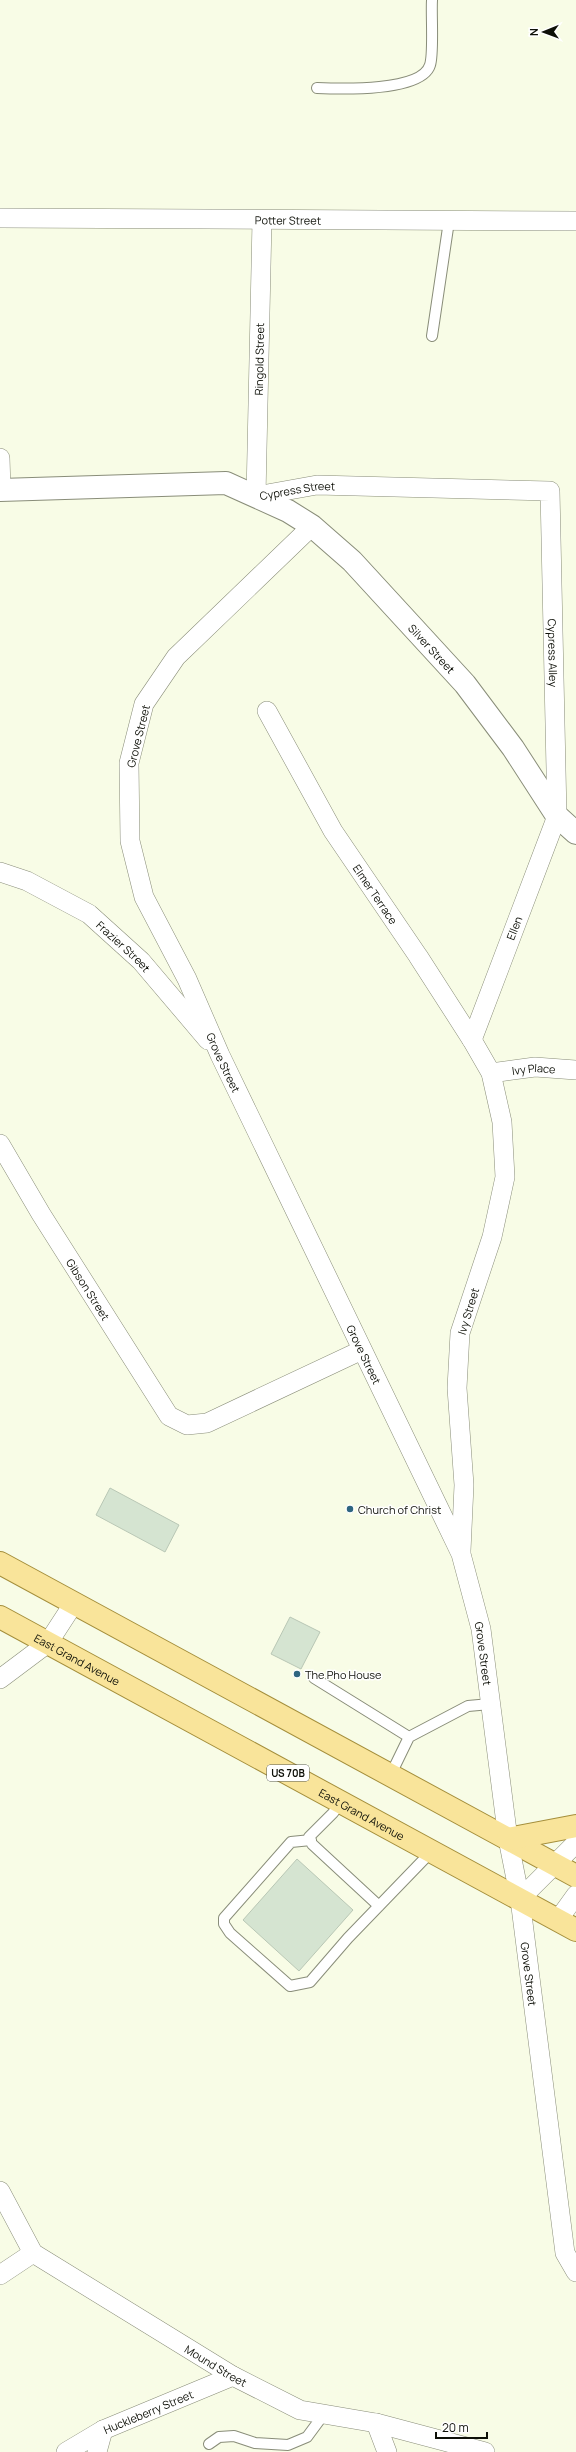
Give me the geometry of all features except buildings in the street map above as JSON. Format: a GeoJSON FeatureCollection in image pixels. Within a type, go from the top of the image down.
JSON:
{"type":"FeatureCollection","features":[{"type":"Feature","properties":{"kind":"main road"},"geometry":{"type":"LineString","coordinates":[[0,1563],[576,1876]]}},
{"type":"Feature","properties":{"kind":"main road","name":"East Grand Avenue"},"geometry":{"type":"LineString","coordinates":[[0,1617],[567,1925]]}},
{"type":"Feature","properties":{"kind":"main road"},"geometry":{"type":"LineString","coordinates":[[508,1839],[576,1826]]}},
{"type":"Feature","properties":{"kind":"street","name":"Potter Street"},"geometry":{"type":"LineString","coordinates":[[0,218],[262,221],[576,221]]}},
{"type":"Feature","properties":{"kind":"street","name":"Ringold Street"},"geometry":{"type":"LineString","coordinates":[[256,496],[262,221]]}},
{"type":"Feature","properties":{"kind":"street"},"geometry":{"type":"LineString","coordinates":[[0,458],[1,490]]}},
{"type":"Feature","properties":{"kind":"street","name":"Cypress Street"},"geometry":{"type":"LineString","coordinates":[[1,490],[226,483],[256,496],[318,485],[550,490]]}},
{"type":"Feature","properties":{"kind":"street","name":"Cypress Alley"},"geometry":{"type":"LineString","coordinates":[[550,490],[556,816]]}},
{"type":"Feature","properties":{"kind":"street","name":"Silver Street"},"geometry":{"type":"LineString","coordinates":[[256,496],[288,511],[312,526],[352,561],[465,684],[513,748],[556,816],[576,833]]}},
{"type":"Feature","properties":{"kind":"street","name":"Grove Street"},"geometry":{"type":"LineString","coordinates":[[312,526],[176,657],[144,704],[129,763],[130,841],[144,898],[187,979],[220,1055],[461,1554],[481,1629],[508,1839],[520,1899],[571,2249],[576,2272]]}},
{"type":"Feature","properties":{"kind":"street","name":"Elmer Terrace"},"geometry":{"type":"LineString","coordinates":[[267,711],[333,831],[472,1040],[491,1073]]}},
{"type":"Feature","properties":{"kind":"street","name":"Ellen"},"geometry":{"type":"LineString","coordinates":[[472,1040],[556,816]]}},
{"type":"Feature","properties":{"kind":"street","name":"Frazier Street"},"geometry":{"type":"LineString","coordinates":[[0,872],[27,881],[89,914],[141,961],[220,1055]]}},
{"type":"Feature","properties":{"kind":"street","name":"Ivy Place"},"geometry":{"type":"LineString","coordinates":[[491,1073],[535,1067],[576,1070]]}},
{"type":"Feature","properties":{"kind":"street","name":"Ivy Street"},"geometry":{"type":"LineString","coordinates":[[461,1554],[464,1485],[457,1388],[460,1333],[492,1237],[505,1177],[502,1122],[491,1073]]}},
{"type":"Feature","properties":{"kind":"street","name":"Gibson Street"},"geometry":{"type":"LineString","coordinates":[[0,1144],[46,1221],[169,1416],[187,1425],[207,1423],[362,1350]]}},
{"type":"Feature","properties":{"kind":"street"},"geometry":{"type":"LineString","coordinates":[[0,1679],[48,1643],[74,1603]]}},
{"type":"Feature","properties":{"kind":"street"},"geometry":{"type":"LineString","coordinates":[[520,1899],[554,1863],[576,1843]]}},
{"type":"Feature","properties":{"kind":"street"},"geometry":{"type":"LineString","coordinates":[[567,1925],[576,1895]]}},
{"type":"Feature","properties":{"kind":"street"},"geometry":{"type":"LineString","coordinates":[[0,2191],[33,2253],[0,2276]]}},
{"type":"Feature","properties":{"kind":"street","name":"Mound Street"},"geometry":{"type":"LineString","coordinates":[[33,2253],[233,2376],[300,2410],[376,2423],[485,2452]]}},
{"type":"Feature","properties":{"kind":"street","name":"Huckleberry Street"},"geometry":{"type":"LineString","coordinates":[[66,2452],[103,2430],[233,2376]]}},
{"type":"Feature","properties":{"kind":"street"},"geometry":{"type":"LineString","coordinates":[[376,2423],[387,2452]]}},
{"type":"Feature","properties":{"kind":"street"},"geometry":{"type":"LineString","coordinates":[[97,2452],[103,2430]]}},
{"type":"Feature","properties":{"kind":"lane"},"geometry":{"type":"LineString","coordinates":[[317,88],[364,89],[393,85],[422,77],[430,65],[432,0]]}},
{"type":"Feature","properties":{"kind":"lane"},"geometry":{"type":"LineString","coordinates":[[432,336],[449,221]]}},
{"type":"Feature","properties":{"kind":"lane"},"geometry":{"type":"LineString","coordinates":[[314,1678],[409,1737]]}},
{"type":"Feature","properties":{"kind":"lane"},"geometry":{"type":"LineString","coordinates":[[390,1776],[409,1737],[468,1706],[490,1704]]}},
{"type":"Feature","properties":{"kind":"lane"},"geometry":{"type":"LineString","coordinates":[[341,1802],[333,1813],[309,1837],[312,1844],[379,1906]]}},
{"type":"Feature","properties":{"kind":"lane"},"geometry":{"type":"LineString","coordinates":[[311,1840],[291,1842],[224,1918],[224,1924],[230,1933],[290,1986],[310,1982],[379,1906],[432,1851]]}},
{"type":"Feature","properties":{"kind":"lane"},"geometry":{"type":"LineString","coordinates":[[209,2444],[219,2437],[234,2436],[255,2443],[288,2445],[307,2438],[324,2414]]}},
{"type":"Feature","properties":{"kind":"place","name":"Church of Christ"},"geometry":{"type":"Point","coordinates":[350,1509]}},
{"type":"Feature","properties":{"kind":"place","name":"The Pho House"},"geometry":{"type":"Point","coordinates":[297,1674]}}]}
